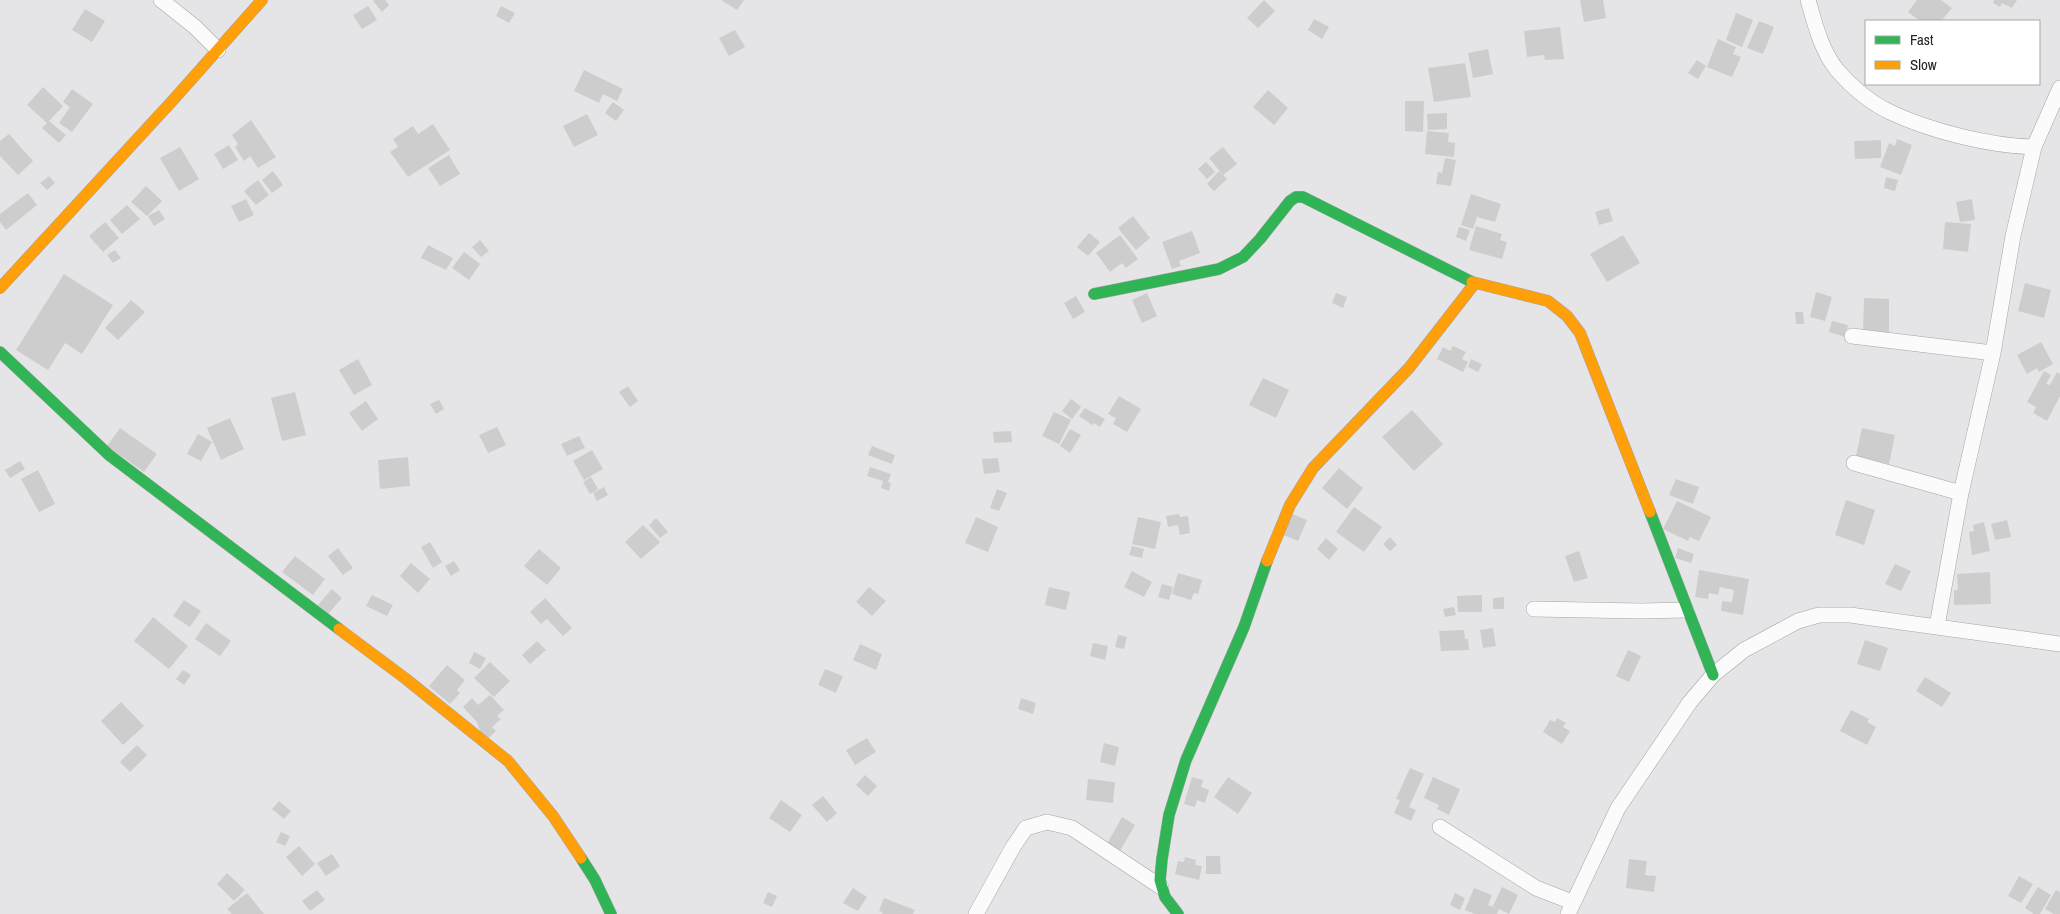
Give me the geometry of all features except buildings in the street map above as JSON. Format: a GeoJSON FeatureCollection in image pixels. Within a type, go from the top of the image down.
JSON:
{"type":"FeatureCollection","features":[{"type":"Feature","properties":{"kind":"street"},"geometry":{"type":"LineString","coordinates":[[161,0],[195,27],[218,50]]}},
{"type":"Feature","properties":{"kind":"street"},"geometry":{"type":"LineString","coordinates":[[0,288],[262,0]]}},
{"type":"Feature","properties":{"kind":"street"},"geometry":{"type":"LineString","coordinates":[[1808,0],[1820,41],[1836,69],[1859,91],[1890,112],[1924,125],[1975,139],[2010,146],[2034,147]]}},
{"type":"Feature","properties":{"kind":"street"},"geometry":{"type":"LineString","coordinates":[[1937,626],[1961,493],[1993,353],[2013,236],[2034,147],[2060,88]]}},
{"type":"Feature","properties":{"kind":"street"},"geometry":{"type":"LineString","coordinates":[[1094,294],[1219,269],[1243,257],[1260,240],[1290,201],[1296,197],[1303,196],[1396,245],[1475,283],[1548,301],[1567,316],[1580,333],[1686,610],[1713,675]]}},
{"type":"Feature","properties":{"kind":"street"},"geometry":{"type":"LineString","coordinates":[[1178,914],[1169,904],[1161,887],[1160,869],[1165,831],[1174,791],[1195,734],[1247,619],[1290,503],[1301,483],[1313,468],[1409,368],[1475,283]]}},
{"type":"Feature","properties":{"kind":"street"},"geometry":{"type":"LineString","coordinates":[[1852,336],[1993,353]]}},
{"type":"Feature","properties":{"kind":"street"},"geometry":{"type":"LineString","coordinates":[[0,352],[109,455],[406,679],[508,761],[553,816],[595,880],[611,914]]}},
{"type":"Feature","properties":{"kind":"street"},"geometry":{"type":"LineString","coordinates":[[1854,463],[1961,493]]}},
{"type":"Feature","properties":{"kind":"street"},"geometry":{"type":"LineString","coordinates":[[1534,609],[1686,610]]}},
{"type":"Feature","properties":{"kind":"street"},"geometry":{"type":"LineString","coordinates":[[1440,827],[1570,908],[1618,808],[1690,702],[1713,675],[1744,650],[1798,621],[1819,615],[1850,614],[2060,644]]}},
{"type":"Feature","properties":{"kind":"street"},"geometry":{"type":"LineString","coordinates":[[976,914],[1013,847],[1026,828],[1047,822],[1072,828],[1161,887]]}},
{"type":"Feature","properties":{"kind":"traffic: fast"},"geometry":{"type":"LineString","coordinates":[[1094,294],[1219,269],[1243,257],[1290,201],[1296,197],[1303,197],[1472,282]]}},
{"type":"Feature","properties":{"kind":"traffic: fast"},"geometry":{"type":"LineString","coordinates":[[0,352],[109,455],[339,629]]}},
{"type":"Feature","properties":{"kind":"traffic: fast"},"geometry":{"type":"LineString","coordinates":[[1650,512],[1713,675]]}},
{"type":"Feature","properties":{"kind":"traffic: fast"},"geometry":{"type":"LineString","coordinates":[[1178,914],[1165,897],[1160,880],[1169,815],[1186,760],[1244,627],[1267,561]]}},
{"type":"Feature","properties":{"kind":"traffic: fast"},"geometry":{"type":"LineString","coordinates":[[581,858],[595,880],[611,914]]}},
{"type":"Feature","properties":{"kind":"traffic: slow"},"geometry":{"type":"LineString","coordinates":[[0,288],[174,99],[262,0]]}},
{"type":"Feature","properties":{"kind":"traffic: slow"},"geometry":{"type":"LineString","coordinates":[[1472,282],[1548,301],[1567,316],[1580,333],[1650,512]]}},
{"type":"Feature","properties":{"kind":"traffic: slow"},"geometry":{"type":"LineString","coordinates":[[1267,561],[1290,505],[1313,468],[1409,368],[1475,283]]}},
{"type":"Feature","properties":{"kind":"traffic: slow"},"geometry":{"type":"LineString","coordinates":[[339,629],[406,679],[508,761],[553,816],[581,858]]}}]}
